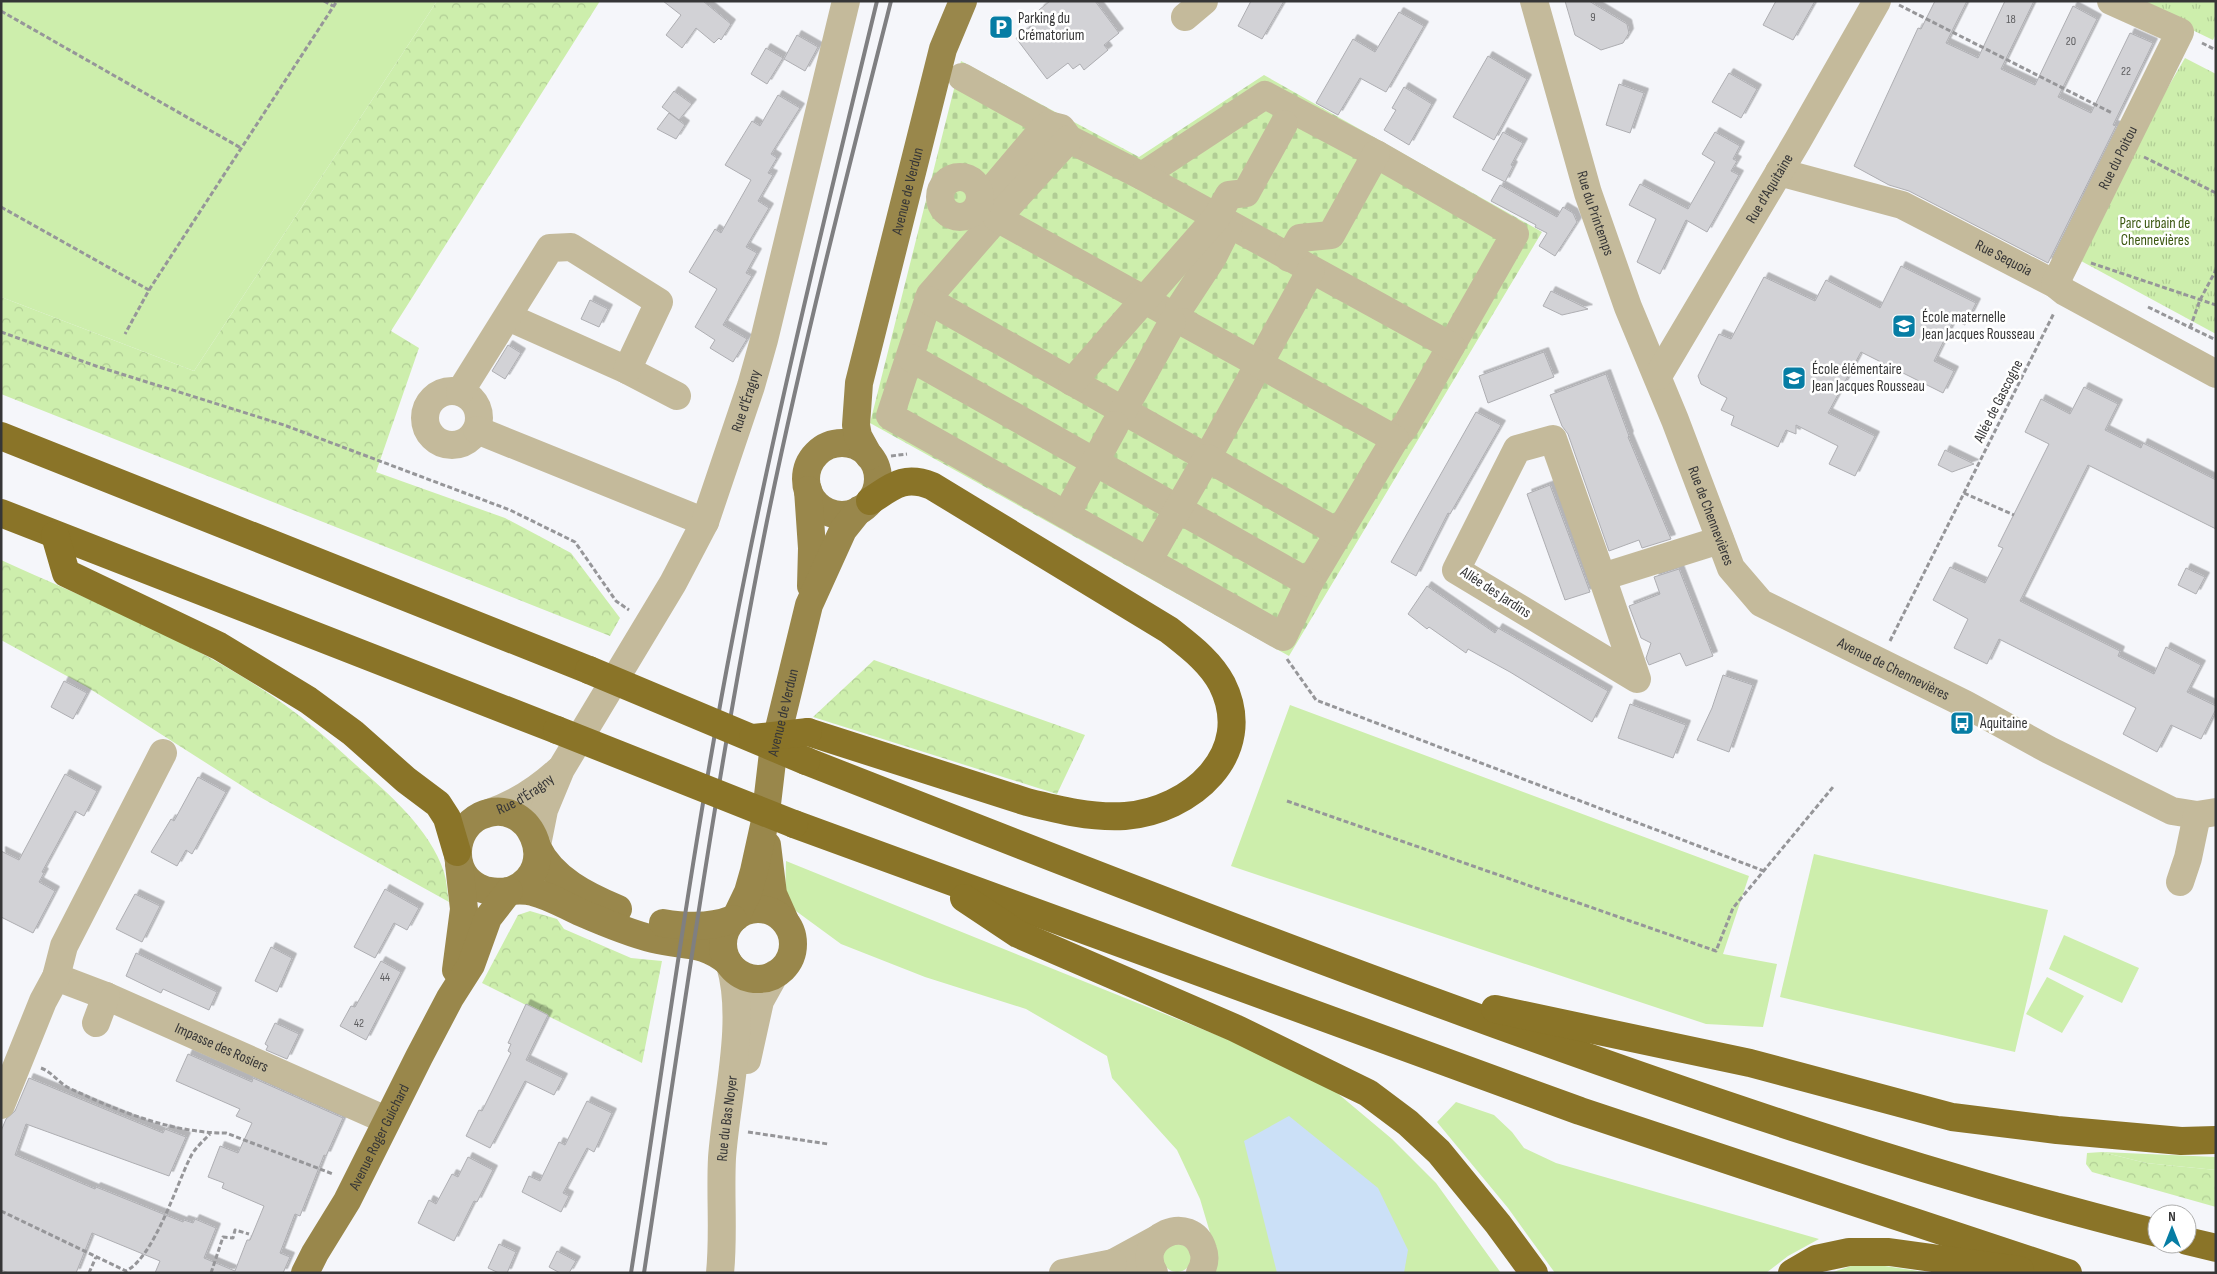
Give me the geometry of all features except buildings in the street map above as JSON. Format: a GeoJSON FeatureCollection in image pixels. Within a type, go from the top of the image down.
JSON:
{"type":"FeatureCollection","features":[{"type":"Feature","properties":{"kind":"highway"},"geometry":{"type":"LineString","coordinates":[[1,436],[589,670],[806,762],[1121,885],[1398,989],[1596,1061],[1856,1148],[2099,1219],[2147,1231]]}},
{"type":"Feature","properties":{"kind":"highway"},"geometry":{"type":"LineString","coordinates":[[749,738],[808,732],[1027,802],[1096,816],[1126,816],[1150,811],[1186,796],[1201,786],[1214,772],[1223,758],[1230,736],[1231,719],[1229,701],[1222,683],[1199,654],[1169,630],[932,486],[909,480],[873,500]]}},
{"type":"Feature","properties":{"kind":"highway"},"geometry":{"type":"LineString","coordinates":[[1,513],[794,824],[927,874],[1580,1111],[2068,1273]]}},
{"type":"Feature","properties":{"kind":"highway"},"geometry":{"type":"LineString","coordinates":[[55,535],[66,573],[220,646],[308,700],[353,733],[406,780],[438,804],[447,818],[458,857]]}},
{"type":"Feature","properties":{"kind":"highway"},"geometry":{"type":"LineString","coordinates":[[927,874],[1018,934],[1235,1028],[1368,1093],[1408,1123],[1439,1152],[1525,1269]]}},
{"type":"Feature","properties":{"kind":"highway"},"geometry":{"type":"LineString","coordinates":[[1398,989],[1750,1063],[1952,1117],[2057,1130],[2181,1141],[2216,1140]]}},
{"type":"Feature","properties":{"kind":"highway"},"geometry":{"type":"LineString","coordinates":[[2197,1243],[2216,1248]]}},
{"type":"Feature","properties":{"kind":"highway"},"geometry":{"type":"LineString","coordinates":[[1792,1273],[1816,1259],[1849,1252],[1890,1252],[2043,1273]]}},
{"type":"Feature","properties":{"kind":"main road","name":"Avenue de Verdun"},"geometry":{"type":"LineString","coordinates":[[869,456],[857,430],[859,383],[943,49],[963,1]]}},
{"type":"Feature","properties":{"kind":"main road","name":"Avenue de Verdun"},"geometry":{"type":"LineString","coordinates":[[818,452],[841,418],[859,383]]}},
{"type":"Feature","properties":{"kind":"main road"},"geometry":{"type":"LineString","coordinates":[[844,444],[858,447],[869,456],[876,468],[878,482],[873,500],[846,515],[832,514],[814,503],[808,490],[807,470],[818,452],[830,445],[844,444]]}},
{"type":"Feature","properties":{"kind":"main road","name":"Avenue de Verdun"},"geometry":{"type":"LineString","coordinates":[[734,918],[751,883],[765,821],[773,753],[809,605],[812,548],[808,490]]}},
{"type":"Feature","properties":{"kind":"main road","name":"Avenue de Verdun"},"geometry":{"type":"LineString","coordinates":[[809,605],[843,530],[873,500]]}},
{"type":"Feature","properties":{"kind":"main road"},"geometry":{"type":"LineString","coordinates":[[510,890],[540,894],[612,926],[654,940],[695,945],[710,949],[739,973],[749,978],[761,979],[775,974],[787,964],[793,950],[792,934],[785,921],[776,913],[761,909],[746,911],[734,918],[710,926],[689,926],[656,922],[636,917],[602,902],[564,880],[549,866],[537,846],[531,830],[518,818],[503,813],[486,814],[476,819],[464,830],[458,857],[466,878],[479,888],[495,892],[510,890],[522,885],[532,872],[537,862],[537,846]]}},
{"type":"Feature","properties":{"kind":"main road","name":"Avenue de Verdun"},"geometry":{"type":"LineString","coordinates":[[765,821],[773,894],[785,921]]}},
{"type":"Feature","properties":{"kind":"main road","name":"Avenue Roger Guichard"},"geometry":{"type":"LineString","coordinates":[[450,998],[464,924],[464,902],[458,857]]}},
{"type":"Feature","properties":{"kind":"main road","name":"Avenue Roger Guichard"},"geometry":{"type":"LineString","coordinates":[[305,1273],[356,1183],[386,1120],[450,998],[476,954],[488,918],[510,890]]}},
{"type":"Feature","properties":{"kind":"main road"},"geometry":{"type":"LineString","coordinates":[[729,964],[724,951],[723,940],[726,929],[734,918]]}},
{"type":"Feature","properties":{"kind":"street","name":"Rue d'Éragny"},"geometry":{"type":"LineString","coordinates":[[537,846],[544,810],[561,769],[673,583],[706,522],[751,386],[764,340],[846,1]]}},
{"type":"Feature","properties":{"kind":"street","name":"Rue du Printemps"},"geometry":{"type":"LineString","coordinates":[[1534,1],[1588,193],[1634,323],[1675,420]]}},
{"type":"Feature","properties":{"kind":"street","name":"Rue d'Aquitaine"},"geometry":{"type":"LineString","coordinates":[[1658,376],[1779,172],[1877,1]]}},
{"type":"Feature","properties":{"kind":"street","name":"Rue du Poitou"},"geometry":{"type":"LineString","coordinates":[[2060,288],[2070,255],[2180,32],[2111,1]]}},
{"type":"Feature","properties":{"kind":"street"},"geometry":{"type":"LineString","coordinates":[[962,77],[1451,346]]}},
{"type":"Feature","properties":{"kind":"street"},"geometry":{"type":"LineString","coordinates":[[1059,132],[1043,129],[993,188],[989,208],[930,295],[890,416],[1283,637],[1309,583],[1395,439],[1406,425],[1514,234],[1376,154],[1265,95],[1142,176]]}},
{"type":"Feature","properties":{"kind":"street"},"geometry":{"type":"LineString","coordinates":[[1066,515],[1176,317],[1213,257],[1229,195],[1246,193],[1284,124]]}},
{"type":"Feature","properties":{"kind":"street"},"geometry":{"type":"LineString","coordinates":[[1148,561],[1259,364],[1300,264],[1300,238],[1331,235],[1376,154]]}},
{"type":"Feature","properties":{"kind":"street","name":"Rue Sequoia"},"geometry":{"type":"LineString","coordinates":[[1779,172],[1902,205],[2060,288],[2216,374]]}},
{"type":"Feature","properties":{"kind":"street"},"geometry":{"type":"LineString","coordinates":[[909,183],[942,189],[945,182],[960,176],[975,182],[989,208],[1144,300],[1395,439]]}},
{"type":"Feature","properties":{"kind":"street"},"geometry":{"type":"LineString","coordinates":[[1072,382],[1144,300],[1223,221]]}},
{"type":"Feature","properties":{"kind":"street"},"geometry":{"type":"LineString","coordinates":[[460,392],[550,248],[571,247],[659,302],[627,370]]}},
{"type":"Feature","properties":{"kind":"street"},"geometry":{"type":"LineString","coordinates":[[928,300],[1072,382],[1119,418],[1207,458],[1339,533]]}},
{"type":"Feature","properties":{"kind":"street"},"geometry":{"type":"LineString","coordinates":[[508,317],[627,370],[677,396]]}},
{"type":"Feature","properties":{"kind":"street"},"geometry":{"type":"LineString","coordinates":[[910,358],[1309,583]]}},
{"type":"Feature","properties":{"kind":"street"},"geometry":{"type":"LineString","coordinates":[[460,392],[468,396],[475,403],[480,421],[477,430],[465,443],[448,445],[439,442],[427,430],[426,412],[429,404],[443,393],[460,392]]}},
{"type":"Feature","properties":{"kind":"street","name":"Rue de Chennevières"},"geometry":{"type":"LineString","coordinates":[[1675,420],[1731,568],[1762,603]]}},
{"type":"Feature","properties":{"kind":"street"},"geometry":{"type":"LineString","coordinates":[[477,430],[706,522]]}},
{"type":"Feature","properties":{"kind":"street","name":"Allée des Jardins"},"geometry":{"type":"LineString","coordinates":[[1553,439],[1602,577],[1637,679],[1456,570],[1517,449],[1553,439]]}},
{"type":"Feature","properties":{"kind":"street"},"geometry":{"type":"LineString","coordinates":[[1602,577],[1720,540]]}},
{"type":"Feature","properties":{"kind":"street","name":"Avenue de Chennevières"},"geometry":{"type":"LineString","coordinates":[[1762,603],[1880,661],[2172,811],[2206,814]]}},
{"type":"Feature","properties":{"kind":"street"},"geometry":{"type":"LineString","coordinates":[[1,1105],[56,977],[64,946],[163,754]]}},
{"type":"Feature","properties":{"kind":"street","name":"Rue d'Éragny"},"geometry":{"type":"LineString","coordinates":[[486,814],[504,808],[531,794],[561,769]]}},
{"type":"Feature","properties":{"kind":"street"},"geometry":{"type":"LineString","coordinates":[[2180,882],[2206,814]]}},
{"type":"Feature","properties":{"kind":"street","name":"Rue du Bas Noyer"},"geometry":{"type":"LineString","coordinates":[[720,1273],[722,1158],[733,1059],[736,1005],[736,985],[729,964]]}},
{"type":"Feature","properties":{"kind":"street","name":"Rue du Bas Noyer"},"geometry":{"type":"LineString","coordinates":[[739,1273],[735,1247],[734,1184],[737,1121],[758,1006],[775,974]]}},
{"type":"Feature","properties":{"kind":"street","name":"Impasse des Rosiers"},"geometry":{"type":"LineString","coordinates":[[56,977],[106,996],[386,1120]]}},
{"type":"Feature","properties":{"kind":"street"},"geometry":{"type":"LineString","coordinates":[[96,1023],[106,996]]}},
{"type":"Feature","properties":{"kind":"street"},"geometry":{"type":"LineString","coordinates":[[1063,1273],[1112,1262],[1163,1234],[1180,1230],[1188,1232],[1202,1244],[1204,1262],[1200,1273]]}},
{"type":"Feature","properties":{"kind":"street"},"geometry":{"type":"LineString","coordinates":[[1112,1262],[1154,1272],[1150,1255],[1157,1239]]}},
{"type":"Feature","properties":{"kind":"path"},"geometry":{"type":"LineString","coordinates":[[324,1],[333,6]]}},
{"type":"Feature","properties":{"kind":"path"},"geometry":{"type":"LineString","coordinates":[[125,334],[149,290],[336,1]]}},
{"type":"Feature","properties":{"kind":"path"},"geometry":{"type":"LineString","coordinates":[[1892,1],[2129,136],[2216,193]]}},
{"type":"Feature","properties":{"kind":"path"},"geometry":{"type":"LineString","coordinates":[[1,11],[241,148]]}},
{"type":"Feature","properties":{"kind":"path"},"geometry":{"type":"LineString","coordinates":[[1,207],[149,290]]}},
{"type":"Feature","properties":{"kind":"path"},"geometry":{"type":"LineString","coordinates":[[2070,255],[2216,306]]}},
{"type":"Feature","properties":{"kind":"path"},"geometry":{"type":"LineString","coordinates":[[2190,328],[2200,300],[2216,270]]}},
{"type":"Feature","properties":{"kind":"path","name":"Allée de Gascogne"},"geometry":{"type":"LineString","coordinates":[[1880,661],[1964,493],[2060,288]]}},
{"type":"Feature","properties":{"kind":"path"},"geometry":{"type":"LineString","coordinates":[[1,332],[96,366],[284,425],[510,510],[575,542],[616,601],[632,612]]}},
{"type":"Feature","properties":{"kind":"path"},"geometry":{"type":"LineString","coordinates":[[873,500],[890,470],[885,457],[915,452]]}},
{"type":"Feature","properties":{"kind":"path"},"geometry":{"type":"LineString","coordinates":[[1964,493],[2014,515]]}},
{"type":"Feature","properties":{"kind":"path"},"geometry":{"type":"LineString","coordinates":[[1286,657],[1316,700],[1764,871]]}},
{"type":"Feature","properties":{"kind":"path"},"geometry":{"type":"LineString","coordinates":[[1287,801],[1716,951],[1733,908],[1833,787]]}},
{"type":"Feature","properties":{"kind":"path"},"geometry":{"type":"LineString","coordinates":[[20,1060],[44,1069],[67,1087],[161,1125],[210,1133],[226,1133],[356,1183]]}},
{"type":"Feature","properties":{"kind":"path"},"geometry":{"type":"LineString","coordinates":[[745,1132],[828,1144]]}},
{"type":"Feature","properties":{"kind":"path"},"geometry":{"type":"LineString","coordinates":[[1,1211],[126,1270],[136,1266],[159,1228],[190,1156],[210,1133]]}},
{"type":"Feature","properties":{"kind":"path"},"geometry":{"type":"LineString","coordinates":[[210,1273],[223,1237],[233,1238],[235,1230],[250,1234]]}},
{"type":"Feature","properties":{"kind":"path"},"geometry":{"type":"LineString","coordinates":[[89,1273],[96,1257]]}},
{"type":"Feature","properties":{"kind":"green space"},"geometry":{"type":"Polygon","coordinates":[[[1,1],[437,1],[194,371],[1,297],[1,1]]]}},
{"type":"Feature","properties":{"kind":"green space"},"geometry":{"type":"Polygon","coordinates":[[[437,1],[600,1],[391,331],[419,348],[376,472],[505,518],[571,553],[620,618],[610,636],[1,394],[1,297],[194,371],[437,1]]]}},
{"type":"Feature","properties":{"kind":"green space"},"geometry":{"type":"Polygon","coordinates":[[[2132,1],[2216,1],[2216,34],[2213,40],[2132,1]]]}},
{"type":"Feature","properties":{"kind":"green space","name":"Parc urbain de Chennevières"},"geometry":{"type":"Polygon","coordinates":[[[2185,58],[2216,74],[2216,334],[2070,255],[2185,58]]]}},
{"type":"Feature","properties":{"kind":"green space"},"geometry":{"type":"Polygon","coordinates":[[[961,61],[1139,157],[1264,75],[1542,232],[1289,656],[870,423],[961,61]]]}},
{"type":"Feature","properties":{"kind":"green space"},"geometry":{"type":"Polygon","coordinates":[[[1,560],[114,610],[188,646],[259,687],[301,717],[395,800],[419,827],[438,856],[446,880],[449,902],[258,796],[87,687],[1,640],[1,560]]]}},
{"type":"Feature","properties":{"kind":"green space"},"geometry":{"type":"Polygon","coordinates":[[[874,660],[1085,735],[1057,794],[813,717],[874,660]]]}},
{"type":"Feature","properties":{"kind":"green space"},"geometry":{"type":"Polygon","coordinates":[[[1290,705],[1749,876],[1723,954],[1777,964],[1763,1027],[1706,1024],[1231,866],[1290,705]]]}},
{"type":"Feature","properties":{"kind":"green space"},"geometry":{"type":"Polygon","coordinates":[[[1814,854],[2048,910],[2015,1052],[1780,997],[1814,854]]]}},
{"type":"Feature","properties":{"kind":"green space"},"geometry":{"type":"Polygon","coordinates":[[[786,861],[1249,1048],[1336,1092],[1392,1139],[1436,1183],[1501,1273],[1216,1273],[1216,1246],[1211,1236],[1200,1199],[1177,1150],[1112,1078],[1107,1056],[1026,1009],[925,977],[841,944],[785,903],[786,861]]]}},
{"type":"Feature","properties":{"kind":"green space"},"geometry":{"type":"Polygon","coordinates":[[[530,911],[557,919],[564,929],[631,958],[662,961],[642,1063],[482,983],[518,915],[530,911]]]}},
{"type":"Feature","properties":{"kind":"green space"},"geometry":{"type":"Polygon","coordinates":[[[2064,935],[2139,968],[2122,1003],[2049,969],[2064,935]]]}},
{"type":"Feature","properties":{"kind":"green space"},"geometry":{"type":"Polygon","coordinates":[[[2047,977],[2084,996],[2062,1033],[2026,1014],[2047,977]]]}},
{"type":"Feature","properties":{"kind":"green space"},"geometry":{"type":"Polygon","coordinates":[[[1456,1102],[1494,1115],[1512,1132],[1524,1148],[1556,1163],[1819,1239],[1788,1256],[1766,1273],[1555,1273],[1508,1208],[1437,1122],[1456,1102]]]}},
{"type":"Feature","properties":{"kind":"green space"},"geometry":{"type":"Polygon","coordinates":[[[2102,1152],[2216,1157],[2216,1170],[2146,1163],[2102,1152]]]}},
{"type":"Feature","properties":{"kind":"green space"},"geometry":{"type":"Polygon","coordinates":[[[2102,1152],[2146,1163],[2216,1170],[2216,1207],[2092,1172],[2086,1164],[2087,1153],[2102,1152]]]}},
{"type":"Feature","properties":{"kind":"green space"},"geometry":{"type":"Polygon","coordinates":[[[1177,1244],[1187,1248],[1191,1258],[1187,1268],[1177,1272],[1167,1268],[1163,1258],[1167,1248],[1177,1244]]]}},
{"type":"Feature","properties":{"kind":"green space"},"geometry":{"type":"Polygon","coordinates":[[[1854,1265],[1885,1266],[1932,1273],[1830,1273],[1854,1265]]]}},
{"type":"Feature","properties":{"kind":"water"},"geometry":{"type":"Polygon","coordinates":[[[1289,1116],[1378,1188],[1408,1250],[1404,1273],[1277,1273],[1244,1141],[1289,1116]]]}},
{"type":"Feature","properties":{"kind":"railway"},"geometry":{"type":"LineString","coordinates":[[631,1273],[691,874],[733,636],[783,397],[877,1]]}},
{"type":"Feature","properties":{"kind":"railway"},"geometry":{"type":"LineString","coordinates":[[644,1273],[716,802],[767,521],[810,325],[891,1]]}},
{"type":"Feature","properties":{"kind":"place","name":"Parking du Crématorium"},"geometry":{"type":"Point","coordinates":[1001,27]}},
{"type":"Feature","properties":{"kind":"place","name":"École maternelle Jean Jacques Rousseau"},"geometry":{"type":"Point","coordinates":[1904,326]}},
{"type":"Feature","properties":{"kind":"place","name":"École élémentaire Jean Jacques Rousseau"},"geometry":{"type":"Point","coordinates":[1794,378]}},
{"type":"Feature","properties":{"kind":"place","name":"Aquitaine"},"geometry":{"type":"Point","coordinates":[1962,723]}}]}
